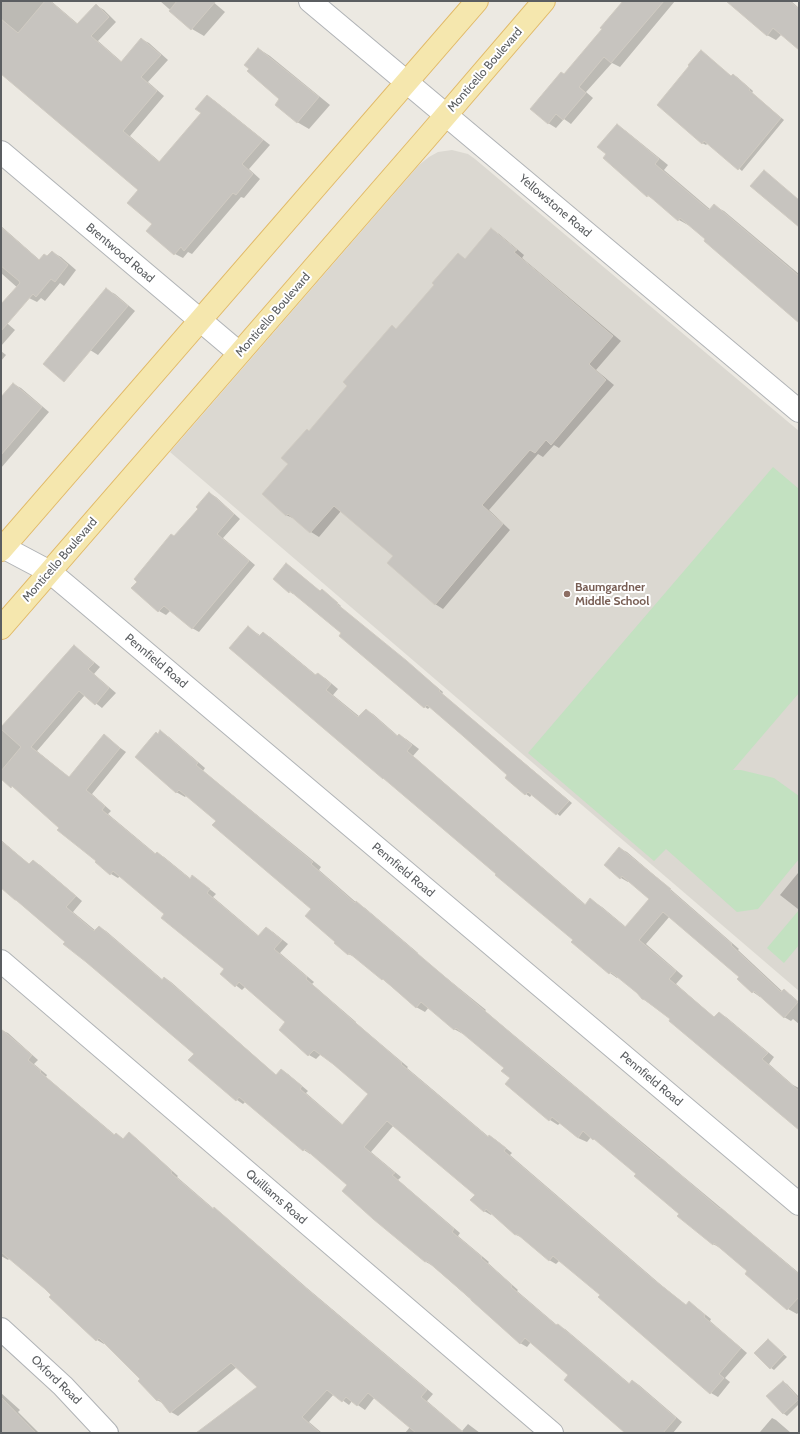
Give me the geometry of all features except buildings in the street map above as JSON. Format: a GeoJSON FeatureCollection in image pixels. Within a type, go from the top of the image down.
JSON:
{"type":"FeatureCollection","features":[{"type":"Feature","properties":{"kind":"main road"},"geometry":{"type":"LineString","coordinates":[[2,548],[477,1]]}},
{"type":"Feature","properties":{"kind":"main road","name":"Monticello Boulevard"},"geometry":{"type":"LineString","coordinates":[[1,628],[447,115],[544,1]]}},
{"type":"Feature","properties":{"kind":"street","name":"Yellowstone Road"},"geometry":{"type":"LineString","coordinates":[[310,1],[799,411]]}},
{"type":"Feature","properties":{"kind":"street","name":"Brentwood Road"},"geometry":{"type":"LineString","coordinates":[[1,152],[239,353]]}},
{"type":"Feature","properties":{"kind":"street","name":"Pennfield Road"},"geometry":{"type":"LineString","coordinates":[[2,548],[50,572],[799,1204]]}},
{"type":"Feature","properties":{"kind":"street","name":"Quilliams Road"},"geometry":{"type":"LineString","coordinates":[[1,961],[552,1433]]}},
{"type":"Feature","properties":{"kind":"street","name":"Oxford Road"},"geometry":{"type":"LineString","coordinates":[[1,1329],[63,1386],[107,1433]]}},
{"type":"Feature","properties":{"kind":"shaded area","name":"Baumgardner Middle School"},"geometry":{"type":"Polygon","coordinates":[[[452,150],[468,154],[475,159],[799,431],[799,991],[170,452],[419,165],[438,152],[452,150]]]}},
{"type":"Feature","properties":{"kind":"green space"},"geometry":{"type":"Polygon","coordinates":[[[773,467],[799,489],[799,693],[733,770],[741,770],[774,778],[799,796],[799,859],[758,909],[737,912],[666,849],[654,861],[528,753],[773,467]]]}},
{"type":"Feature","properties":{"kind":"green space"},"geometry":{"type":"Polygon","coordinates":[[[799,910],[799,945],[784,963],[767,948],[799,910]]]}},
{"type":"Feature","properties":{"kind":"place","name":"Baumgardner Middle School"},"geometry":{"type":"Point","coordinates":[567,594]}}]}
